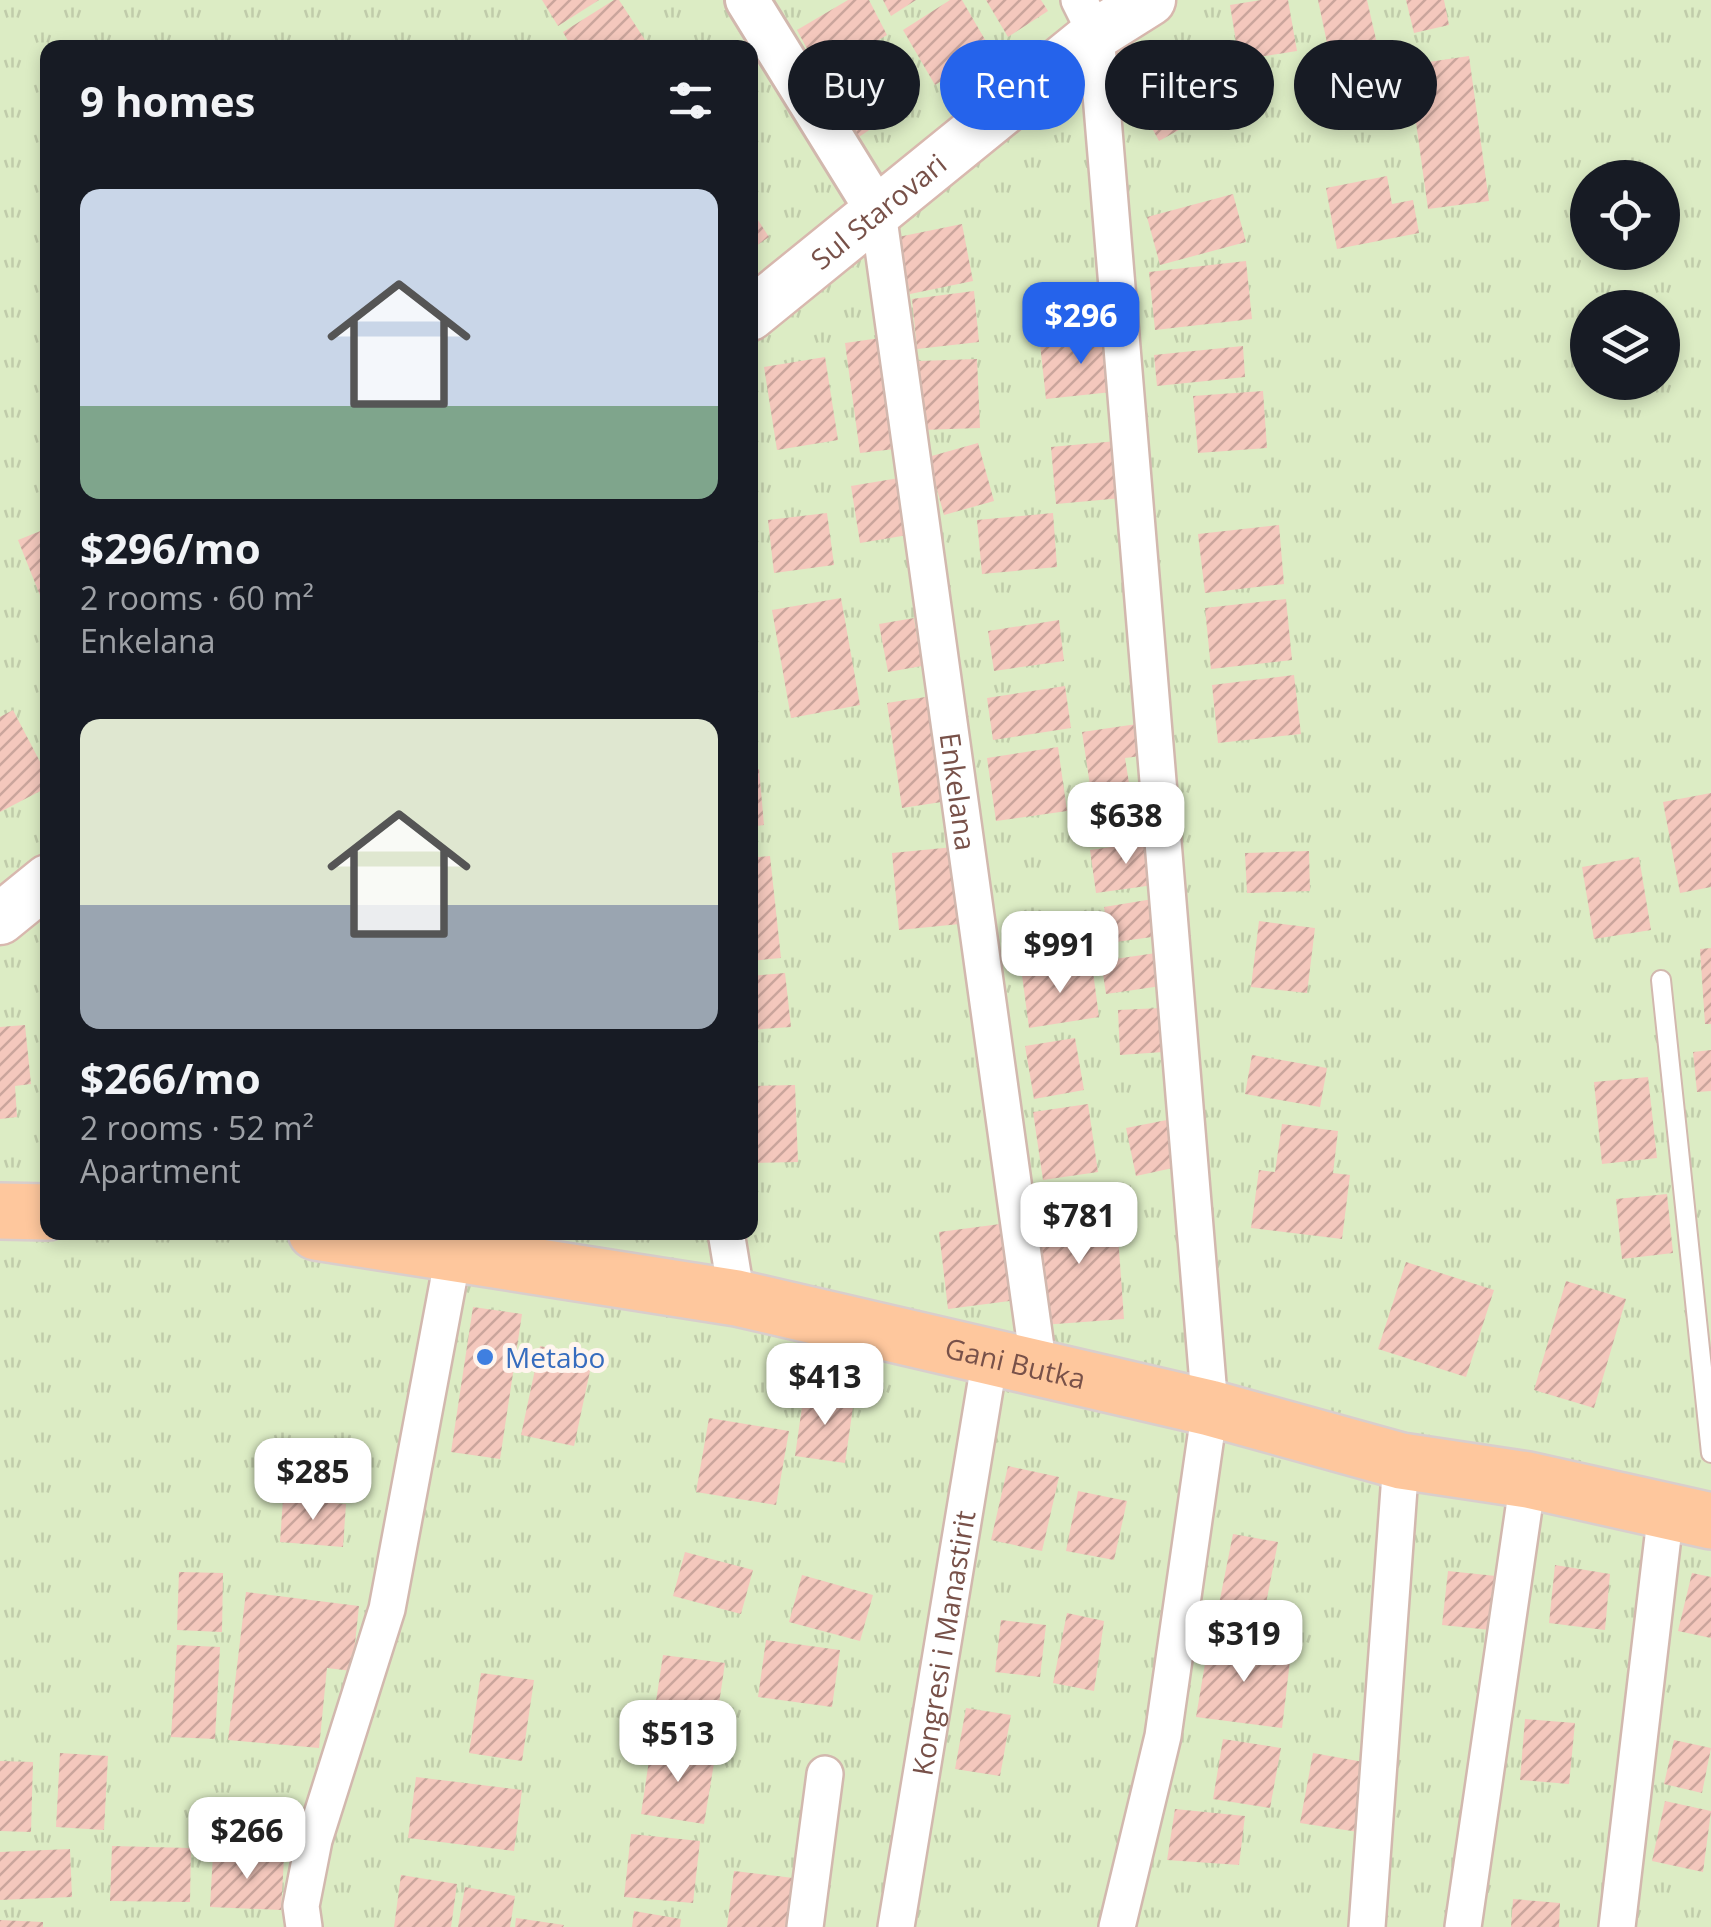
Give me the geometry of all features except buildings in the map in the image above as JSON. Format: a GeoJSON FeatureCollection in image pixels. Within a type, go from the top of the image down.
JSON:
{"type":"FeatureCollection","features":[{"type":"Feature","properties":{"kind":"main road","name":"Sul Starovari"},"geometry":{"type":"LineString","coordinates":[[758,309],[878,212],[1087,17],[1150,0]]}},
{"type":"Feature","properties":{"kind":"main road"},"geometry":{"type":"LineString","coordinates":[[0,919],[40,886]]}},
{"type":"Feature","properties":{"kind":"main road"},"geometry":{"type":"LineString","coordinates":[[0,1211],[40,1212]]}},
{"type":"Feature","properties":{"kind":"main road","name":"Gani Butka"},"geometry":{"type":"LineString","coordinates":[[374,1240],[738,1298],[1210,1408],[1401,1461],[1528,1480],[1689,1516]]}},
{"type":"Feature","properties":{"kind":"street"},"geometry":{"type":"LineString","coordinates":[[748,0],[878,212]]}},
{"type":"Feature","properties":{"kind":"street"},"geometry":{"type":"LineString","coordinates":[[1087,17],[1210,1408],[1163,1736],[1116,1927]]}},
{"type":"Feature","properties":{"kind":"street","name":"Enkelana"},"geometry":{"type":"LineString","coordinates":[[878,212],[1014,1363]]}},
{"type":"Feature","properties":{"kind":"street"},"geometry":{"type":"LineString","coordinates":[[727,1240],[738,1298]]}},
{"type":"Feature","properties":{"kind":"street"},"geometry":{"type":"LineString","coordinates":[[304,1927],[301,1906],[314,1840],[388,1609],[454,1251]]}},
{"type":"Feature","properties":{"kind":"street","name":"Kongresi i Manastirit"},"geometry":{"type":"LineString","coordinates":[[896,1927],[1014,1363]]}},
{"type":"Feature","properties":{"kind":"street"},"geometry":{"type":"LineString","coordinates":[[1367,1927],[1401,1461]]}},
{"type":"Feature","properties":{"kind":"street"},"geometry":{"type":"LineString","coordinates":[[1463,1927],[1528,1480]]}},
{"type":"Feature","properties":{"kind":"street"},"geometry":{"type":"LineString","coordinates":[[1617,1927],[1689,1516]]}},
{"type":"Feature","properties":{"kind":"street"},"geometry":{"type":"LineString","coordinates":[[805,1927],[825,1774]]}},
{"type":"Feature","properties":{"kind":"lane"},"geometry":{"type":"LineString","coordinates":[[1661,980],[1711,1453]]}},
{"type":"Feature","properties":{"kind":"green space"},"geometry":{"type":"Polygon","coordinates":[[[0,0],[1711,0],[1711,1927],[0,1927],[0,0]]]}},
{"type":"Feature","properties":{"kind":"place","name":"Metabo"},"geometry":{"type":"Point","coordinates":[485,1357]}}]}
